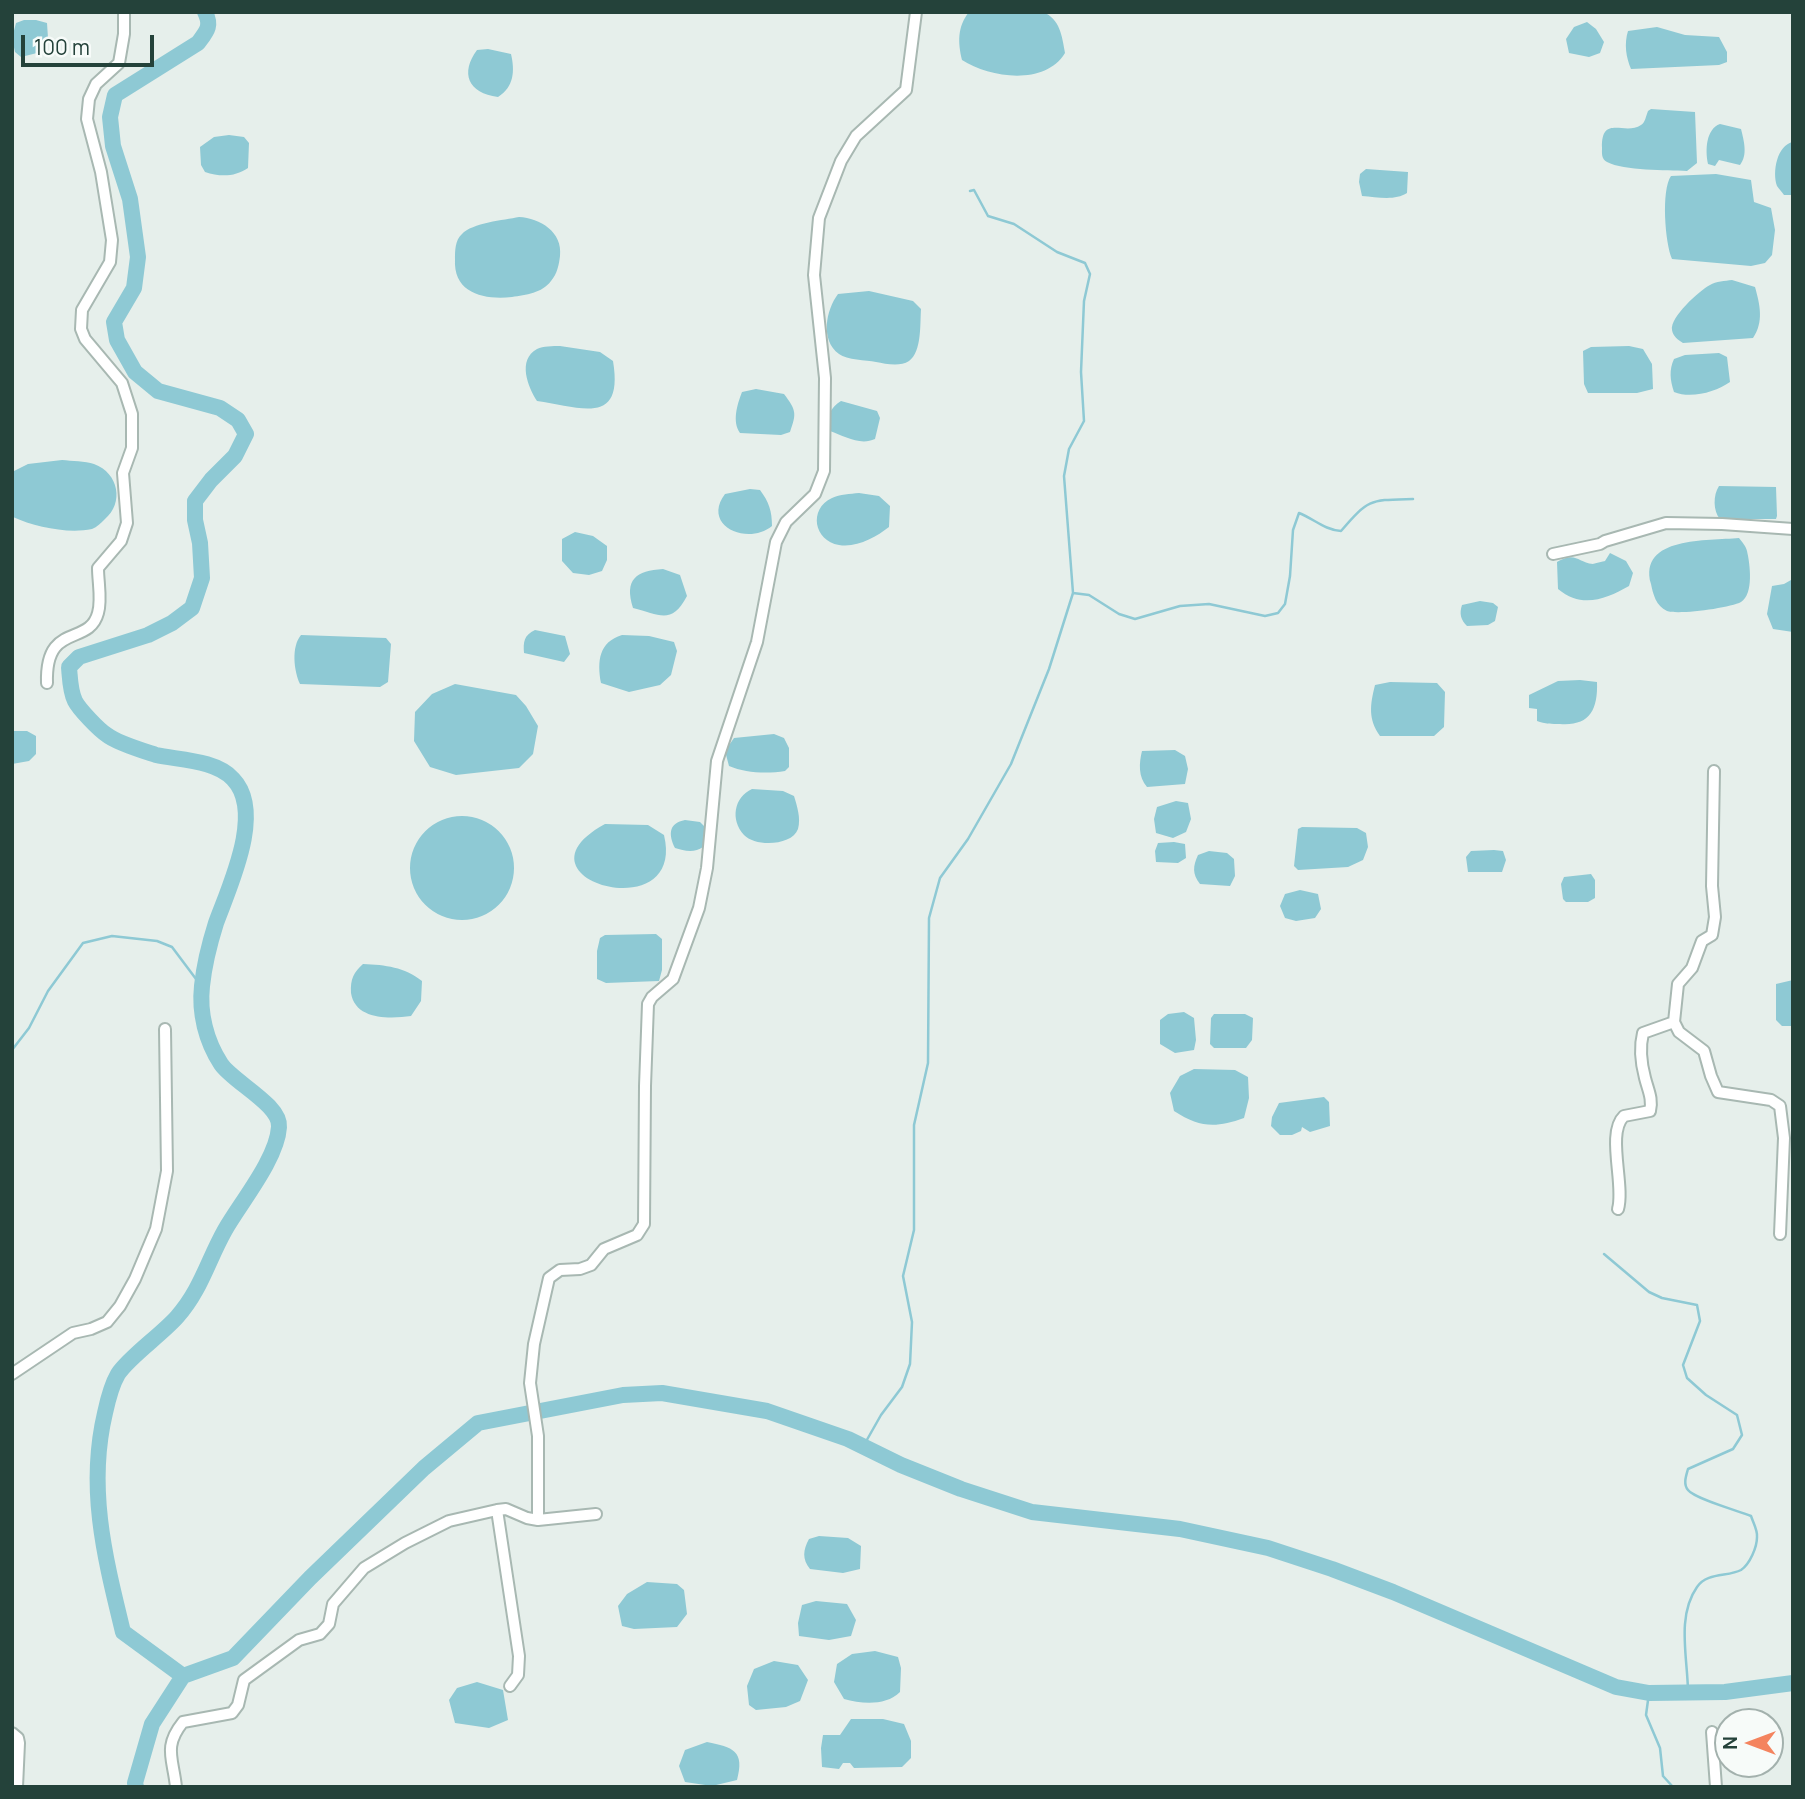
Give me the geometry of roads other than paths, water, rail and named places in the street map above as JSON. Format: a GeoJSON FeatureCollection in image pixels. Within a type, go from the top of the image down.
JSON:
{"type":"FeatureCollection","features":[{"type":"Feature","properties":{"kind":"street"},"geometry":{"type":"LineString","coordinates":[[47,683],[46,664],[57,643],[91,628],[99,613],[98,568],[121,541],[127,523],[123,474],[131,448],[132,414],[122,383],[85,339],[81,329],[82,310],[110,262],[112,240],[101,172],[87,119],[89,99],[96,84],[119,63],[124,34],[124,12]]}},
{"type":"Feature","properties":{"kind":"street"},"geometry":{"type":"LineString","coordinates":[[538,1520],[538,1436],[530,1382],[534,1344],[550,1278],[559,1270],[580,1269],[591,1265],[604,1249],[637,1235],[644,1224],[648,1004],[652,997],[673,979],[699,908],[708,869],[717,761],[757,642],[776,542],[786,522],[816,494],[824,471],[825,378],[814,275],[819,218],[841,161],[856,136],[906,90],[916,12]]}},
{"type":"Feature","properties":{"kind":"street"},"geometry":{"type":"LineString","coordinates":[[1553,554],[1600,544],[1666,523],[1793,529]]}},
{"type":"Feature","properties":{"kind":"street"},"geometry":{"type":"LineString","coordinates":[[1714,771],[1712,887],[1715,917],[1712,935],[1702,941],[1692,968],[1678,984],[1674,1022],[1679,1032],[1704,1051],[1718,1091],[1771,1100],[1780,1106],[1784,1138],[1780,1234]]}},
{"type":"Feature","properties":{"kind":"street"},"geometry":{"type":"LineString","coordinates":[[1618,1209],[1620,1196],[1617,1126],[1624,1116],[1645,1113],[1650,1111],[1651,1107],[1651,1097],[1641,1061],[1643,1033],[1674,1022]]}},
{"type":"Feature","properties":{"kind":"street"},"geometry":{"type":"LineString","coordinates":[[12,1374],[73,1333],[91,1329],[107,1321],[120,1306],[135,1279],[156,1229],[167,1171],[165,1029]]}},
{"type":"Feature","properties":{"kind":"street"},"geometry":{"type":"LineString","coordinates":[[176,1787],[170,1749],[172,1735],[183,1721],[232,1713],[239,1705],[244,1680],[299,1640],[320,1634],[329,1624],[333,1604],[364,1568],[449,1521],[506,1509],[538,1520],[596,1514]]}},
{"type":"Feature","properties":{"kind":"street"},"geometry":{"type":"LineString","coordinates":[[497,1510],[519,1656],[518,1675],[510,1686]]}},
{"type":"Feature","properties":{"kind":"street"},"geometry":{"type":"LineString","coordinates":[[1712,1732],[1716,1787]]}},
{"type":"Feature","properties":{"kind":"street"},"geometry":{"type":"LineString","coordinates":[[12,1733],[19,1743],[17,1787]]}},
{"type":"Feature","properties":{"kind":"water"},"geometry":{"type":"Polygon","coordinates":[[[969,12],[1043,12],[1057,24],[1065,53],[1056,64],[1031,74],[1016,76],[974,66],[962,60],[960,47],[960,29],[969,12]]]}},
{"type":"Feature","properties":{"kind":"water"},"geometry":{"type":"Polygon","coordinates":[[[24,20],[47,23],[45,51],[21,57],[15,52],[12,38],[16,23],[24,20]]]}},
{"type":"Feature","properties":{"kind":"water"},"geometry":{"type":"Polygon","coordinates":[[[1587,22],[1596,29],[1604,42],[1600,53],[1589,57],[1569,53],[1566,39],[1574,27],[1587,22]]]}},
{"type":"Feature","properties":{"kind":"water"},"geometry":{"type":"Polygon","coordinates":[[[1657,27],[1685,35],[1719,37],[1727,52],[1727,62],[1719,65],[1631,69],[1626,50],[1628,31],[1657,27]]]}},
{"type":"Feature","properties":{"kind":"water"},"geometry":{"type":"Polygon","coordinates":[[[488,49],[511,54],[512,78],[498,97],[480,91],[470,81],[468,74],[477,50],[488,49]]]}},
{"type":"Feature","properties":{"kind":"water"},"geometry":{"type":"Polygon","coordinates":[[[1651,109],[1695,112],[1697,163],[1687,171],[1624,167],[1607,162],[1602,156],[1605,132],[1641,125],[1651,109]]]}},
{"type":"Feature","properties":{"kind":"water"},"geometry":{"type":"Polygon","coordinates":[[[1720,124],[1741,129],[1745,152],[1740,165],[1719,160],[1715,166],[1708,164],[1709,135],[1720,124]]]}},
{"type":"Feature","properties":{"kind":"water"},"geometry":{"type":"Polygon","coordinates":[[[214,137],[244,137],[249,143],[248,168],[227,175],[205,172],[201,165],[200,147],[214,137]]]}},
{"type":"Feature","properties":{"kind":"water"},"geometry":{"type":"Polygon","coordinates":[[[1793,142],[1793,195],[1784,195],[1777,186],[1777,160],[1783,148],[1793,142]]]}},
{"type":"Feature","properties":{"kind":"water"},"geometry":{"type":"Polygon","coordinates":[[[1366,169],[1408,172],[1407,193],[1391,198],[1362,196],[1360,174],[1366,169]]]}},
{"type":"Feature","properties":{"kind":"water"},"geometry":{"type":"Polygon","coordinates":[[[1716,174],[1751,180],[1754,202],[1771,208],[1775,230],[1772,255],[1765,263],[1751,266],[1672,259],[1665,217],[1666,193],[1671,176],[1716,174]]]}},
{"type":"Feature","properties":{"kind":"water"},"geometry":{"type":"Polygon","coordinates":[[[519,217],[542,223],[558,240],[560,259],[551,281],[538,291],[502,298],[482,296],[465,287],[456,271],[455,249],[460,236],[480,225],[519,217]]]}},
{"type":"Feature","properties":{"kind":"water"},"geometry":{"type":"Polygon","coordinates":[[[1732,280],[1755,287],[1760,320],[1753,338],[1683,343],[1678,339],[1672,330],[1673,325],[1686,305],[1712,284],[1732,280]]]}},
{"type":"Feature","properties":{"kind":"water"},"geometry":{"type":"Polygon","coordinates":[[[869,291],[913,301],[921,309],[918,344],[909,361],[893,364],[852,359],[839,354],[829,341],[828,316],[838,294],[869,291]]]}},
{"type":"Feature","properties":{"kind":"water"},"geometry":{"type":"Polygon","coordinates":[[[560,346],[600,352],[613,361],[615,382],[612,396],[605,404],[595,408],[583,408],[537,401],[526,374],[527,360],[537,349],[560,346]]]}},
{"type":"Feature","properties":{"kind":"water"},"geometry":{"type":"Polygon","coordinates":[[[1629,346],[1643,349],[1652,364],[1653,389],[1637,393],[1588,393],[1584,384],[1583,351],[1591,347],[1629,346]]]}},
{"type":"Feature","properties":{"kind":"water"},"geometry":{"type":"Polygon","coordinates":[[[1719,353],[1727,357],[1730,382],[1703,393],[1688,395],[1674,392],[1671,367],[1674,359],[1685,355],[1719,353]]]}},
{"type":"Feature","properties":{"kind":"water"},"geometry":{"type":"Polygon","coordinates":[[[756,389],[784,394],[794,412],[790,432],[781,435],[740,433],[736,419],[740,397],[742,392],[756,389]]]}},
{"type":"Feature","properties":{"kind":"water"},"geometry":{"type":"Polygon","coordinates":[[[841,401],[877,411],[880,418],[875,439],[858,441],[830,431],[829,414],[841,401]]]}},
{"type":"Feature","properties":{"kind":"water"},"geometry":{"type":"Polygon","coordinates":[[[62,460],[94,464],[109,474],[113,481],[116,489],[115,505],[105,519],[92,529],[52,529],[13,517],[14,471],[28,464],[62,460]]]}},
{"type":"Feature","properties":{"kind":"water"},"geometry":{"type":"Polygon","coordinates":[[[1719,486],[1776,487],[1776,519],[1720,519],[1715,503],[1719,486]]]}},
{"type":"Feature","properties":{"kind":"water"},"geometry":{"type":"Polygon","coordinates":[[[750,489],[760,490],[766,499],[771,511],[772,526],[751,534],[730,530],[719,515],[719,505],[725,494],[750,489]]]}},
{"type":"Feature","properties":{"kind":"water"},"geometry":{"type":"Polygon","coordinates":[[[859,493],[879,496],[890,506],[889,527],[859,543],[839,545],[824,538],[817,524],[819,509],[835,497],[859,493]]]}},
{"type":"Feature","properties":{"kind":"water"},"geometry":{"type":"Polygon","coordinates":[[[575,532],[593,536],[607,546],[607,560],[602,571],[589,575],[573,573],[562,561],[562,539],[575,532]]]}},
{"type":"Feature","properties":{"kind":"water"},"geometry":{"type":"Polygon","coordinates":[[[1739,538],[1746,549],[1750,571],[1748,592],[1741,602],[1716,609],[1682,612],[1667,611],[1660,606],[1651,584],[1650,568],[1655,557],[1678,544],[1739,538]]]}},
{"type":"Feature","properties":{"kind":"water"},"geometry":{"type":"Polygon","coordinates":[[[1610,553],[1626,561],[1633,573],[1629,586],[1594,600],[1576,599],[1558,589],[1557,562],[1573,557],[1593,564],[1605,561],[1610,553]]]}},
{"type":"Feature","properties":{"kind":"water"},"geometry":{"type":"Polygon","coordinates":[[[663,569],[680,575],[687,596],[681,605],[676,611],[664,616],[633,608],[630,590],[634,578],[646,572],[663,569]]]}},
{"type":"Feature","properties":{"kind":"water"},"geometry":{"type":"Polygon","coordinates":[[[1791,580],[1793,632],[1773,629],[1767,614],[1772,586],[1791,580]]]}},
{"type":"Feature","properties":{"kind":"water"},"geometry":{"type":"Polygon","coordinates":[[[1480,601],[1493,603],[1498,607],[1495,621],[1488,625],[1467,626],[1461,617],[1462,605],[1480,601]]]}},
{"type":"Feature","properties":{"kind":"water"},"geometry":{"type":"Polygon","coordinates":[[[535,630],[565,636],[570,654],[564,662],[524,653],[525,639],[535,630]]]}},
{"type":"Feature","properties":{"kind":"water"},"geometry":{"type":"Polygon","coordinates":[[[301,635],[386,638],[391,644],[388,682],[380,687],[300,684],[294,659],[301,635]]]}},
{"type":"Feature","properties":{"kind":"water"},"geometry":{"type":"Polygon","coordinates":[[[622,635],[649,636],[674,642],[677,651],[671,675],[660,685],[629,692],[601,683],[601,653],[608,642],[622,635]]]}},
{"type":"Feature","properties":{"kind":"water"},"geometry":{"type":"Polygon","coordinates":[[[1558,681],[1597,682],[1596,701],[1590,715],[1570,724],[1537,721],[1537,709],[1529,708],[1529,695],[1558,681]]]}},
{"type":"Feature","properties":{"kind":"water"},"geometry":{"type":"Polygon","coordinates":[[[1390,682],[1437,683],[1445,692],[1444,727],[1434,736],[1380,736],[1372,718],[1372,699],[1375,685],[1390,682]]]}},
{"type":"Feature","properties":{"kind":"water"},"geometry":{"type":"Polygon","coordinates":[[[455,684],[516,695],[526,706],[538,726],[533,754],[519,768],[456,775],[430,767],[414,741],[415,712],[432,694],[455,684]]]}},
{"type":"Feature","properties":{"kind":"water"},"geometry":{"type":"Polygon","coordinates":[[[12,731],[27,731],[36,736],[36,754],[29,761],[12,764],[12,731]]]}},
{"type":"Feature","properties":{"kind":"water"},"geometry":{"type":"Polygon","coordinates":[[[774,734],[784,738],[789,748],[789,767],[785,771],[756,772],[729,766],[725,751],[734,738],[774,734]]]}},
{"type":"Feature","properties":{"kind":"water"},"geometry":{"type":"Polygon","coordinates":[[[1175,750],[1185,756],[1188,769],[1185,784],[1147,787],[1140,770],[1142,751],[1175,750]]]}},
{"type":"Feature","properties":{"kind":"water"},"geometry":{"type":"Polygon","coordinates":[[[752,789],[783,791],[794,796],[799,821],[794,835],[781,842],[764,843],[744,835],[737,823],[736,809],[741,797],[752,789]]]}},
{"type":"Feature","properties":{"kind":"water"},"geometry":{"type":"Polygon","coordinates":[[[1176,801],[1188,803],[1191,819],[1186,832],[1173,838],[1156,833],[1154,819],[1157,807],[1176,801]]]}},
{"type":"Feature","properties":{"kind":"water"},"geometry":{"type":"Polygon","coordinates":[[[462,816],[482,820],[499,831],[510,848],[514,868],[510,888],[499,905],[482,916],[462,920],[442,916],[425,905],[414,888],[410,868],[414,848],[425,831],[442,820],[462,816]]]}},
{"type":"Feature","properties":{"kind":"water"},"geometry":{"type":"Polygon","coordinates":[[[685,820],[700,822],[705,827],[703,847],[700,849],[689,851],[675,848],[671,830],[685,820]]]}},
{"type":"Feature","properties":{"kind":"water"},"geometry":{"type":"Polygon","coordinates":[[[605,824],[648,825],[664,835],[664,864],[650,881],[629,888],[605,886],[585,877],[575,862],[579,844],[605,824]]]}},
{"type":"Feature","properties":{"kind":"water"},"geometry":{"type":"Polygon","coordinates":[[[1357,828],[1366,833],[1368,847],[1363,860],[1348,867],[1298,870],[1294,866],[1298,829],[1357,828]]]}},
{"type":"Feature","properties":{"kind":"water"},"geometry":{"type":"Polygon","coordinates":[[[1158,843],[1185,844],[1186,858],[1178,863],[1156,862],[1155,851],[1158,843]]]}},
{"type":"Feature","properties":{"kind":"water"},"geometry":{"type":"Polygon","coordinates":[[[1209,851],[1227,853],[1234,859],[1235,876],[1230,886],[1200,884],[1197,880],[1194,870],[1196,859],[1198,855],[1209,851]]]}},
{"type":"Feature","properties":{"kind":"water"},"geometry":{"type":"Polygon","coordinates":[[[1471,851],[1503,851],[1506,860],[1502,872],[1468,872],[1466,857],[1471,851]]]}},
{"type":"Feature","properties":{"kind":"water"},"geometry":{"type":"Polygon","coordinates":[[[1591,874],[1595,880],[1595,898],[1588,902],[1566,902],[1563,899],[1561,884],[1564,877],[1591,874]]]}},
{"type":"Feature","properties":{"kind":"water"},"geometry":{"type":"Polygon","coordinates":[[[1300,890],[1318,894],[1321,909],[1315,918],[1296,921],[1285,918],[1280,906],[1285,894],[1300,890]]]}},
{"type":"Feature","properties":{"kind":"water"},"geometry":{"type":"Polygon","coordinates":[[[656,934],[662,939],[662,970],[659,981],[606,983],[597,979],[600,938],[605,935],[656,934]]]}},
{"type":"Feature","properties":{"kind":"water"},"geometry":{"type":"Polygon","coordinates":[[[363,964],[394,968],[422,981],[421,1001],[411,1016],[375,1016],[359,1008],[351,993],[351,984],[355,973],[363,964]]]}},
{"type":"Feature","properties":{"kind":"water"},"geometry":{"type":"Polygon","coordinates":[[[1793,980],[1793,1026],[1782,1026],[1776,1020],[1776,984],[1793,980]]]}},
{"type":"Feature","properties":{"kind":"water"},"geometry":{"type":"Polygon","coordinates":[[[1184,1012],[1194,1018],[1194,1050],[1175,1053],[1160,1044],[1160,1020],[1168,1014],[1184,1012]]]}},
{"type":"Feature","properties":{"kind":"water"},"geometry":{"type":"Polygon","coordinates":[[[1214,1014],[1245,1014],[1253,1018],[1252,1040],[1246,1048],[1214,1048],[1210,1044],[1211,1018],[1214,1014]]]}},
{"type":"Feature","properties":{"kind":"water"},"geometry":{"type":"Polygon","coordinates":[[[1194,1069],[1235,1070],[1248,1077],[1249,1098],[1244,1118],[1225,1124],[1208,1125],[1192,1121],[1174,1111],[1170,1093],[1180,1076],[1194,1069]]]}},
{"type":"Feature","properties":{"kind":"water"},"geometry":{"type":"Polygon","coordinates":[[[1324,1097],[1329,1102],[1330,1126],[1310,1132],[1302,1127],[1301,1131],[1292,1135],[1280,1135],[1271,1126],[1279,1103],[1324,1097]]]}},
{"type":"Feature","properties":{"kind":"water"},"geometry":{"type":"Polygon","coordinates":[[[819,1536],[848,1538],[861,1546],[860,1569],[843,1573],[810,1569],[804,1554],[809,1539],[819,1536]]]}},
{"type":"Feature","properties":{"kind":"water"},"geometry":{"type":"Polygon","coordinates":[[[647,1582],[677,1584],[684,1590],[687,1614],[677,1627],[634,1629],[622,1626],[618,1606],[627,1594],[647,1582]]]}},
{"type":"Feature","properties":{"kind":"water"},"geometry":{"type":"Polygon","coordinates":[[[816,1601],[847,1604],[856,1620],[851,1636],[829,1640],[799,1636],[798,1623],[802,1605],[816,1601]]]}},
{"type":"Feature","properties":{"kind":"water"},"geometry":{"type":"Polygon","coordinates":[[[875,1651],[898,1657],[901,1668],[900,1692],[888,1700],[874,1703],[844,1699],[834,1682],[837,1664],[852,1654],[875,1651]]]}},
{"type":"Feature","properties":{"kind":"water"},"geometry":{"type":"Polygon","coordinates":[[[774,1661],[798,1665],[808,1680],[800,1701],[786,1707],[756,1710],[749,1705],[747,1686],[754,1669],[774,1661]]]}},
{"type":"Feature","properties":{"kind":"water"},"geometry":{"type":"Polygon","coordinates":[[[477,1682],[503,1690],[508,1720],[489,1728],[455,1723],[449,1700],[457,1688],[477,1682]]]}},
{"type":"Feature","properties":{"kind":"water"},"geometry":{"type":"Polygon","coordinates":[[[851,1719],[883,1719],[904,1724],[911,1741],[911,1758],[902,1767],[854,1768],[850,1763],[843,1763],[839,1769],[822,1767],[823,1735],[840,1735],[851,1719]]]}},
{"type":"Feature","properties":{"kind":"water"},"geometry":{"type":"Polygon","coordinates":[[[707,1742],[735,1752],[739,1763],[737,1780],[712,1786],[685,1782],[679,1766],[685,1750],[707,1742]]]}},
{"type":"Feature","properties":{"kind":"waterway"},"geometry":{"type":"LineString","coordinates":[[183,1676],[123,1632],[100,1523],[100,1441],[105,1413],[118,1374],[185,1307],[225,1230],[265,1166],[277,1139],[278,1119],[272,1110],[221,1064],[211,1046],[202,1006],[202,986],[208,954],[216,923],[236,870],[245,830],[246,810],[242,793],[233,779],[217,768],[156,755],[124,744],[103,732],[75,701],[69,667],[79,657],[148,635],[172,623],[192,608],[202,578],[195,501],[235,456],[246,434],[238,420],[220,408],[158,391],[135,372],[117,340],[114,322],[134,288],[138,257],[130,199],[113,146],[110,117],[115,95],[198,43],[208,28],[205,12]]}},
{"type":"Feature","properties":{"kind":"waterway"},"geometry":{"type":"LineString","coordinates":[[864,1445],[881,1415],[902,1387],[910,1364],[912,1322],[903,1276],[914,1230],[914,1125],[928,1063],[929,918],[940,878],[968,839],[1011,764],[1049,669],[1073,593],[1064,476],[1069,449],[1084,421],[1081,372],[1084,301],[1090,274],[1085,263],[1057,252],[1014,224],[988,216],[974,190],[970,191]]}},
{"type":"Feature","properties":{"kind":"waterway"},"geometry":{"type":"LineString","coordinates":[[1073,593],[1089,595],[1119,614],[1135,619],[1180,606],[1209,604],[1265,616],[1278,613],[1285,604],[1293,530],[1299,513],[1341,531],[1358,512],[1372,503],[1413,499]]}},
{"type":"Feature","properties":{"kind":"waterway"},"geometry":{"type":"LineString","coordinates":[[12,1050],[29,1028],[48,991],[83,943],[112,936],[157,941],[172,947],[202,987]]}},
{"type":"Feature","properties":{"kind":"waterway"},"geometry":{"type":"LineString","coordinates":[[1604,1254],[1649,1292],[1662,1298],[1697,1305],[1700,1321],[1683,1365],[1687,1378],[1706,1395],[1737,1415],[1742,1435],[1733,1449],[1688,1469],[1686,1477],[1686,1488],[1692,1493],[1751,1516],[1757,1535],[1750,1560],[1741,1570],[1706,1579],[1697,1587],[1691,1599],[1685,1625],[1688,1693]]}},
{"type":"Feature","properties":{"kind":"waterway"},"geometry":{"type":"LineString","coordinates":[[136,1787],[152,1724],[183,1676],[233,1658],[310,1578],[424,1468],[478,1423],[623,1395],[662,1393],[767,1411],[848,1439],[901,1465],[961,1489],[1032,1512],[1180,1529],[1268,1548],[1393,1592],[1616,1687],[1649,1693],[1725,1692],[1793,1683]]}},
{"type":"Feature","properties":{"kind":"waterway"},"geometry":{"type":"LineString","coordinates":[[1649,1693],[1646,1715],[1660,1748],[1663,1776],[1673,1787]]}}]}
